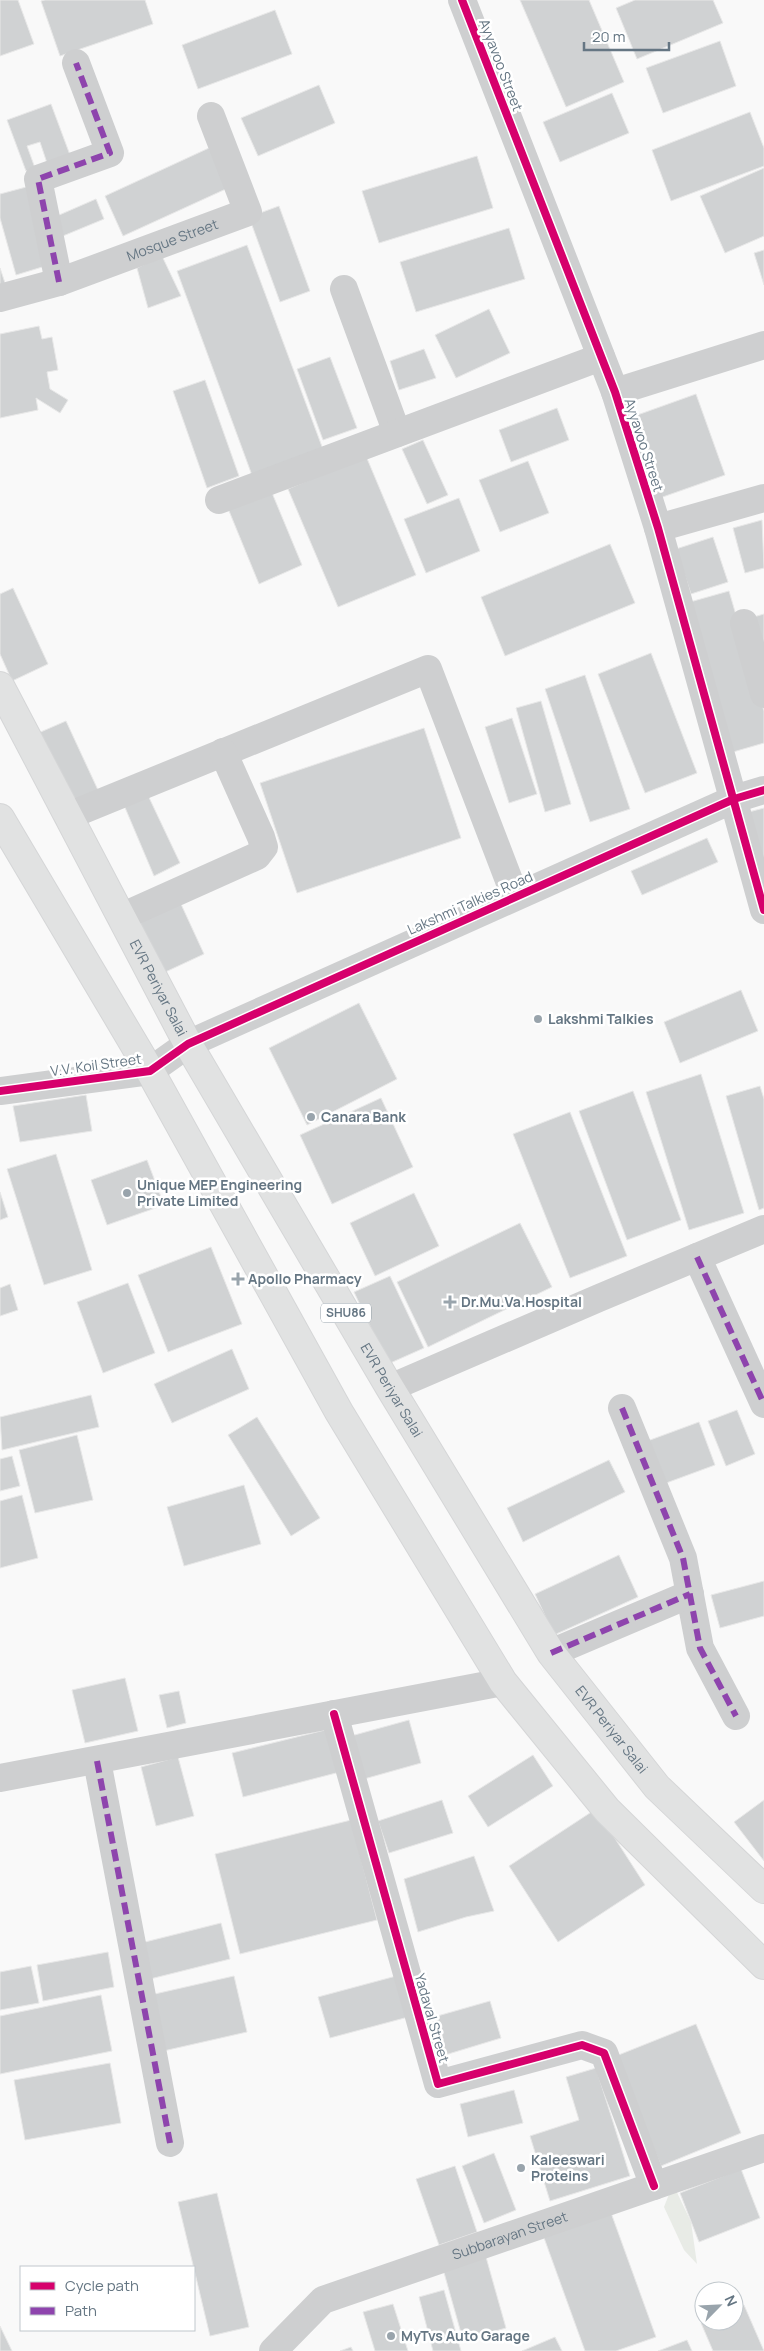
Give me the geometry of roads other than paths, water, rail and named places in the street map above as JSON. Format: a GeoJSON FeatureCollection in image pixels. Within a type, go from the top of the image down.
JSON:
{"type":"FeatureCollection","features":[{"type":"Feature","properties":{"kind":"main road","name":"EVR Periyar Salai"},"geometry":{"type":"LineString","coordinates":[[0,686],[188,1044],[390,1388],[551,1653],[657,1788],[764,1889]]}},
{"type":"Feature","properties":{"kind":"main road"},"geometry":{"type":"LineString","coordinates":[[0,818],[150,1071],[339,1412],[504,1682],[607,1810],[764,1965]]}},
{"type":"Feature","properties":{"kind":"street","name":"Ayyavoo Street"},"geometry":{"type":"LineString","coordinates":[[462,0],[615,392],[658,528],[764,910]]}},
{"type":"Feature","properties":{"kind":"street"},"geometry":{"type":"LineString","coordinates":[[59,282],[38,179],[110,153],[76,63]]}},
{"type":"Feature","properties":{"kind":"street","name":"Mosque Street"},"geometry":{"type":"LineString","coordinates":[[0,298],[59,282],[248,212],[211,116]]}},
{"type":"Feature","properties":{"kind":"street"},"geometry":{"type":"LineString","coordinates":[[344,289],[397,433]]}},
{"type":"Feature","properties":{"kind":"street"},"geometry":{"type":"LineString","coordinates":[[615,392],[764,345]]}},
{"type":"Feature","properties":{"kind":"street"},"geometry":{"type":"LineString","coordinates":[[219,500],[601,357]]}},
{"type":"Feature","properties":{"kind":"street"},"geometry":{"type":"LineString","coordinates":[[658,528],[764,498]]}},
{"type":"Feature","properties":{"kind":"street"},"geometry":{"type":"LineString","coordinates":[[744,623],[764,694]]}},
{"type":"Feature","properties":{"kind":"street"},"geometry":{"type":"LineString","coordinates":[[68,816],[428,669],[516,896]]}},
{"type":"Feature","properties":{"kind":"street"},"geometry":{"type":"LineString","coordinates":[[121,917],[257,856],[264,847],[223,752]]}},
{"type":"Feature","properties":{"kind":"street","name":"Lakshmi Talkies Road"},"geometry":{"type":"LineString","coordinates":[[188,1044],[734,799],[764,790]]}},
{"type":"Feature","properties":{"kind":"street","name":"V.V. Koil Street"},"geometry":{"type":"LineString","coordinates":[[0,1091],[150,1071],[188,1044]]}},
{"type":"Feature","properties":{"kind":"street"},"geometry":{"type":"LineString","coordinates":[[390,1388],[764,1229]]}},
{"type":"Feature","properties":{"kind":"street"},"geometry":{"type":"LineString","coordinates":[[697,1257],[764,1404]]}},
{"type":"Feature","properties":{"kind":"street"},"geometry":{"type":"LineString","coordinates":[[622,1408],[683,1558],[700,1648],[736,1716]]}},
{"type":"Feature","properties":{"kind":"street"},"geometry":{"type":"LineString","coordinates":[[551,1653],[690,1594]]}},
{"type":"Feature","properties":{"kind":"street"},"geometry":{"type":"LineString","coordinates":[[0,1778],[504,1682]]}},
{"type":"Feature","properties":{"kind":"street","name":"Yadaval Street"},"geometry":{"type":"LineString","coordinates":[[334,1714],[438,2084],[582,2045],[604,2053],[654,2186]]}},
{"type":"Feature","properties":{"kind":"street"},"geometry":{"type":"LineString","coordinates":[[97,1761],[170,2143]]}},
{"type":"Feature","properties":{"kind":"street","name":"Subbarayan Street"},"geometry":{"type":"LineString","coordinates":[[272,2351],[323,2300],[764,2148]]}},
{"type":"Feature","properties":{"kind":"place","name":"Lakshmi Talkies"},"geometry":{"type":"Point","coordinates":[538,1019]}},
{"type":"Feature","properties":{"kind":"place","name":"Canara Bank"},"geometry":{"type":"Point","coordinates":[311,1117]}},
{"type":"Feature","properties":{"kind":"place","name":"Unique MEP Engineering Private Limited"},"geometry":{"type":"Point","coordinates":[127,1193]}},
{"type":"Feature","properties":{"kind":"place","name":"Apollo Pharmacy"},"geometry":{"type":"Point","coordinates":[238,1279]}},
{"type":"Feature","properties":{"kind":"place","name":"Dr.Mu.Va.Hospital"},"geometry":{"type":"Point","coordinates":[450,1302]}},
{"type":"Feature","properties":{"kind":"place","name":"Kaleeswari Proteins"},"geometry":{"type":"Point","coordinates":[521,2168]}},
{"type":"Feature","properties":{"kind":"place","name":"MyTvs Auto Garage"},"geometry":{"type":"Point","coordinates":[391,2336]}}]}
